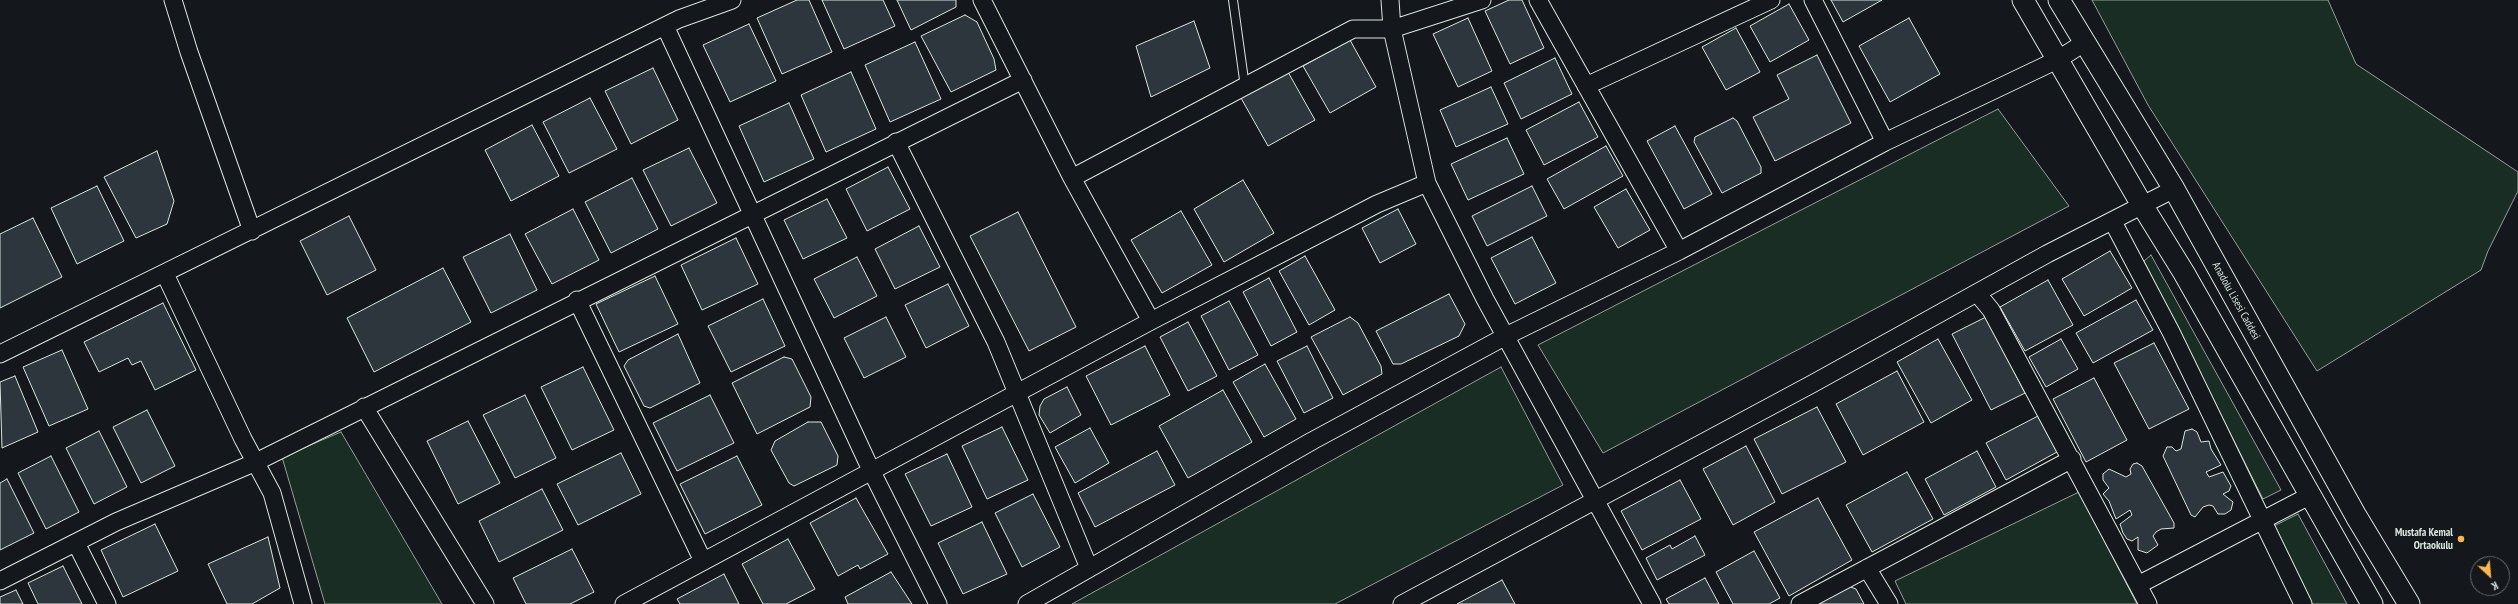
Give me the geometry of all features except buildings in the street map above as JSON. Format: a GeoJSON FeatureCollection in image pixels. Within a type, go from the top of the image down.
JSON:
{"type":"FeatureCollection","features":[{"type":"Feature","properties":{"kind":"street"},"geometry":{"type":"LineString","coordinates":[[173,0],[189,52],[252,231]]}},
{"type":"Feature","properties":{"kind":"street"},"geometry":{"type":"LineString","coordinates":[[0,354],[165,274],[665,26],[732,0]]}},
{"type":"Feature","properties":{"kind":"street"},"geometry":{"type":"LineString","coordinates":[[982,0],[1072,178],[1151,321]]}},
{"type":"Feature","properties":{"kind":"street"},"geometry":{"type":"LineString","coordinates":[[1390,0],[1392,28],[1427,183],[1506,336],[1652,604]]}},
{"type":"Feature","properties":{"kind":"street"},"geometry":{"type":"LineString","coordinates":[[1072,178],[1353,29],[1392,28],[1482,0]]}},
{"type":"Feature","properties":{"kind":"street"},"geometry":{"type":"LineString","coordinates":[[1538,0],[1679,251]]}},
{"type":"Feature","properties":{"kind":"street"},"geometry":{"type":"LineString","coordinates":[[1586,86],[1771,0]]}},
{"type":"Feature","properties":{"kind":"street"},"geometry":{"type":"LineString","coordinates":[[1812,0],[1885,142]]}},
{"type":"Feature","properties":{"kind":"street"},"geometry":{"type":"LineString","coordinates":[[2023,0],[2142,205],[2184,273],[2372,604]]}},
{"type":"Feature","properties":{"kind":"street","name":"Anadolu Lisesi Caddesi"},"geometry":{"type":"LineString","coordinates":[[2059,0],[2174,189],[2356,516],[2409,604]]}},
{"type":"Feature","properties":{"kind":"street"},"geometry":{"type":"LineString","coordinates":[[665,26],[871,470],[938,604]]}},
{"type":"Feature","properties":{"kind":"street"},"geometry":{"type":"LineString","coordinates":[[1027,604],[1312,441],[1506,336],[1679,251],[1885,142],[2057,60],[2084,43]]}},
{"type":"Feature","properties":{"kind":"street"},"geometry":{"type":"LineString","coordinates":[[0,581],[116,522],[256,462],[577,300],[1023,80]]}},
{"type":"Feature","properties":{"kind":"street"},"geometry":{"type":"LineString","coordinates":[[896,142],[992,335],[1019,394],[1089,568]]}},
{"type":"Feature","properties":{"kind":"street"},"geometry":{"type":"LineString","coordinates":[[624,604],[871,470],[1019,394],[1151,321],[1377,204],[1427,183]]}},
{"type":"Feature","properties":{"kind":"street"},"geometry":{"type":"LineString","coordinates":[[1402,604],[2047,254],[2113,222],[2174,189]]}},
{"type":"Feature","properties":{"kind":"street"},"geometry":{"type":"LineString","coordinates":[[2113,222],[2171,332],[2304,604]]}},
{"type":"Feature","properties":{"kind":"street"},"geometry":{"type":"LineString","coordinates":[[165,274],[272,493],[303,604]]}},
{"type":"Feature","properties":{"kind":"street"},"geometry":{"type":"LineString","coordinates":[[1977,293],[1991,310],[2072,459],[2148,604]]}},
{"type":"Feature","properties":{"kind":"street"},"geometry":{"type":"LineString","coordinates":[[577,300],[703,561]]}},
{"type":"Feature","properties":{"kind":"street"},"geometry":{"type":"LineString","coordinates":[[364,407],[485,604]]}},
{"type":"Feature","properties":{"kind":"street"},"geometry":{"type":"LineString","coordinates":[[1800,604],[2072,459]]}},
{"type":"Feature","properties":{"kind":"street"},"geometry":{"type":"LineString","coordinates":[[2138,585],[2310,495]]}},
{"type":"Feature","properties":{"kind":"street"},"geometry":{"type":"LineString","coordinates":[[76,543],[107,604]]}},
{"type":"Feature","properties":{"kind":"street"},"geometry":{"type":"LineString","coordinates":[[1867,568],[1889,604]]}},
{"type":"Feature","properties":{"kind":"lane"},"geometry":{"type":"LineString","coordinates":[[1233,0],[1245,87]]}},
{"type":"Feature","properties":{"kind":"green space"},"geometry":{"type":"Polygon","coordinates":[[[2092,0],[2328,0],[2356,64],[2518,172],[2518,191],[2488,251],[2481,270],[2317,371],[2148,105],[2092,0]]]}},
{"type":"Feature","properties":{"kind":"green space"},"geometry":{"type":"Polygon","coordinates":[[[1998,109],[2069,206],[1603,453],[1538,345],[1998,109]]]}},
{"type":"Feature","properties":{"kind":"green space"},"geometry":{"type":"Polygon","coordinates":[[[2151,255],[2281,490],[2263,499],[2144,261],[2151,255]]]}},
{"type":"Feature","properties":{"kind":"green space"},"geometry":{"type":"Polygon","coordinates":[[[1501,367],[1563,485],[1335,604],[1072,604],[1501,367]]]}},
{"type":"Feature","properties":{"kind":"green space"},"geometry":{"type":"Polygon","coordinates":[[[341,432],[442,604],[325,604],[282,457],[341,432]]]}},
{"type":"Feature","properties":{"kind":"green space"},"geometry":{"type":"Polygon","coordinates":[[[2079,492],[2137,604],[1906,604],[1895,581],[2079,492]]]}},
{"type":"Feature","properties":{"kind":"green space"},"geometry":{"type":"Polygon","coordinates":[[[2298,514],[2347,604],[2312,604],[2274,526],[2298,514]]]}},
{"type":"Feature","properties":{"kind":"place","name":"Mustafa Kemal Ortaokulu"},"geometry":{"type":"Point","coordinates":[2461,539]}}]}
